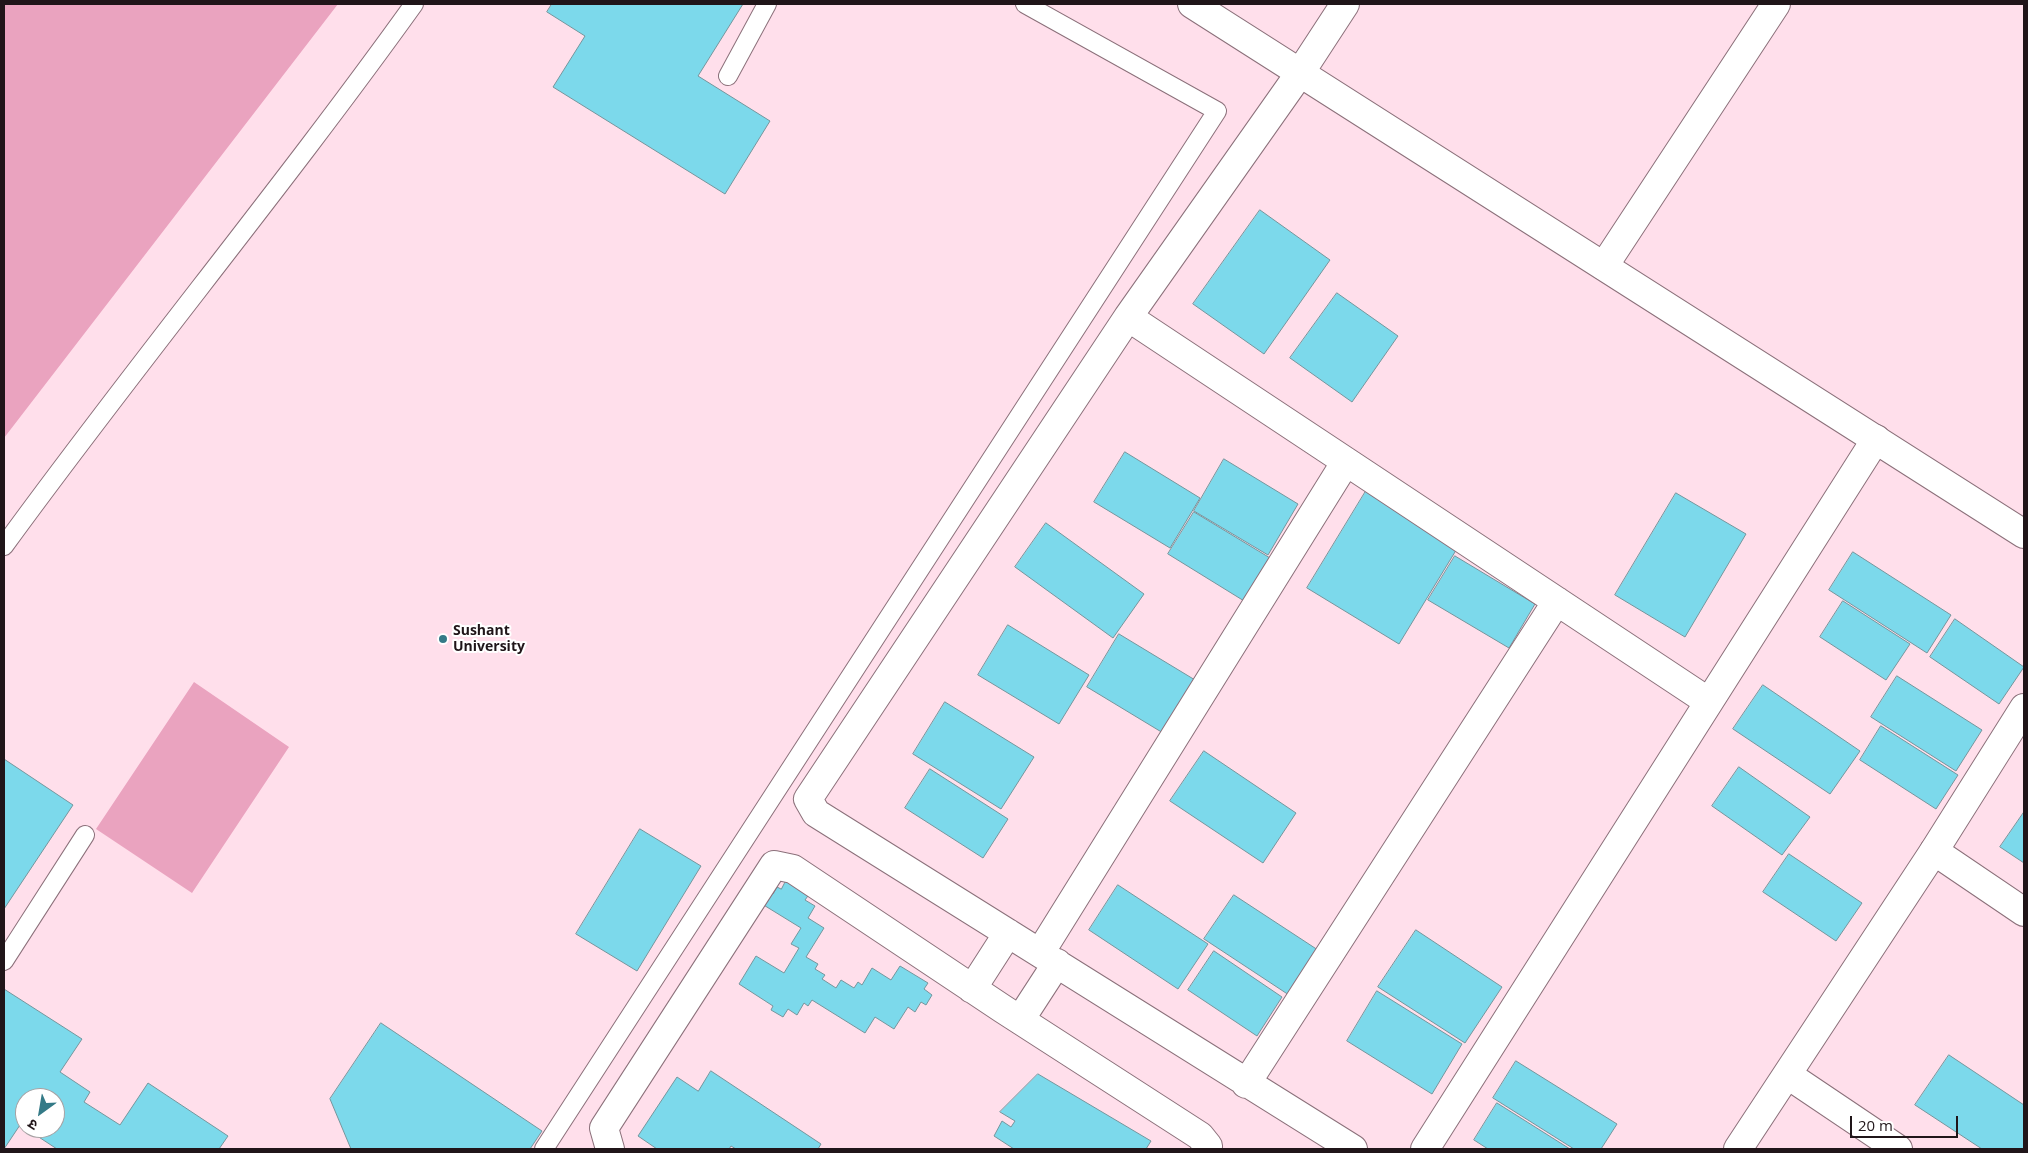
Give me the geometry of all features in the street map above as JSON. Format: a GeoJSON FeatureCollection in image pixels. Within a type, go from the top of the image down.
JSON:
{"type":"FeatureCollection","features":[{"type":"Feature","properties":{"kind":"street"},"geometry":{"type":"LineString","coordinates":[[1192,4],[2024,534]]}},
{"type":"Feature","properties":{"kind":"street"},"geometry":{"type":"LineString","coordinates":[[1345,4],[1300,73],[1128,317],[808,799],[816,813],[1352,1149]]}},
{"type":"Feature","properties":{"kind":"street"},"geometry":{"type":"LineString","coordinates":[[1604,266],[1776,4]]}},
{"type":"Feature","properties":{"kind":"street"},"geometry":{"type":"LineString","coordinates":[[1128,317],[1345,463],[1709,702]]}},
{"type":"Feature","properties":{"kind":"street"},"geometry":{"type":"LineString","coordinates":[[1425,1149],[1876,439]]}},
{"type":"Feature","properties":{"kind":"street"},"geometry":{"type":"LineString","coordinates":[[1020,1020],[1048,958],[1345,463]]}},
{"type":"Feature","properties":{"kind":"street"},"geometry":{"type":"LineString","coordinates":[[1246,1084],[1557,601]]}},
{"type":"Feature","properties":{"kind":"street"},"geometry":{"type":"LineString","coordinates":[[1738,1149],[1934,852],[2024,708]]}},
{"type":"Feature","properties":{"kind":"street"},"geometry":{"type":"LineString","coordinates":[[1934,852],[2024,912]]}},
{"type":"Feature","properties":{"kind":"street"},"geometry":{"type":"LineString","coordinates":[[610,1149],[604,1128],[774,864],[793,869],[1020,1020],[1200,1136],[1208,1146],[1207,1149]]}},
{"type":"Feature","properties":{"kind":"street"},"geometry":{"type":"LineString","coordinates":[[972,988],[1008,933]]}},
{"type":"Feature","properties":{"kind":"street"},"geometry":{"type":"LineString","coordinates":[[1788,1075],[1898,1149]]}},
{"type":"Feature","properties":{"kind":"lane"},"geometry":{"type":"LineString","coordinates":[[4,546],[64,464],[290,170],[414,4]]}},
{"type":"Feature","properties":{"kind":"lane"},"geometry":{"type":"LineString","coordinates":[[728,76],[767,4]]}},
{"type":"Feature","properties":{"kind":"lane"},"geometry":{"type":"LineString","coordinates":[[544,1149],[1217,111],[1025,4]]}},
{"type":"Feature","properties":{"kind":"lane"},"geometry":{"type":"LineString","coordinates":[[4,961],[85,835]]}},
{"type":"Feature","properties":{"kind":"shaded area"},"geometry":{"type":"Polygon","coordinates":[[[4,4],[338,4],[4,438],[4,4]]]}},
{"type":"Feature","properties":{"kind":"shaded area"},"geometry":{"type":"Polygon","coordinates":[[[194,682],[289,747],[192,893],[96,829],[194,682]]]}},
{"type":"Feature","properties":{"kind":"building"},"geometry":{"type":"Polygon","coordinates":[[[552,4],[743,4],[698,76],[770,121],[725,194],[553,87],[585,36],[547,12],[552,4]]]}},
{"type":"Feature","properties":{"kind":"building"},"geometry":{"type":"Polygon","coordinates":[[[1260,210],[1330,260],[1264,354],[1193,304],[1260,210]]]}},
{"type":"Feature","properties":{"kind":"building"},"geometry":{"type":"Polygon","coordinates":[[[1337,293],[1398,336],[1352,402],[1290,358],[1337,293]]]}},
{"type":"Feature","properties":{"kind":"building"},"geometry":{"type":"Polygon","coordinates":[[[1125,452],[1200,498],[1170,548],[1094,502],[1125,452]]]}},
{"type":"Feature","properties":{"kind":"building"},"geometry":{"type":"Polygon","coordinates":[[[1224,459],[1298,504],[1268,555],[1194,511],[1224,459]]]}},
{"type":"Feature","properties":{"kind":"building"},"geometry":{"type":"Polygon","coordinates":[[[1366,491],[1458,547],[1399,644],[1307,588],[1366,491]]]}},
{"type":"Feature","properties":{"kind":"building"},"geometry":{"type":"Polygon","coordinates":[[[1676,493],[1746,534],[1685,637],[1615,595],[1676,493]]]}},
{"type":"Feature","properties":{"kind":"building"},"geometry":{"type":"Polygon","coordinates":[[[1194,512],[1275,561],[1249,604],[1168,554],[1194,512]]]}},
{"type":"Feature","properties":{"kind":"building"},"geometry":{"type":"Polygon","coordinates":[[[1046,523],[1144,594],[1113,638],[1015,567],[1046,523]]]}},
{"type":"Feature","properties":{"kind":"building"},"geometry":{"type":"Polygon","coordinates":[[[1853,552],[1951,615],[1927,653],[1829,590],[1853,552]]]}},
{"type":"Feature","properties":{"kind":"building"},"geometry":{"type":"Polygon","coordinates":[[[1455,556],[1535,604],[1509,648],[1428,600],[1455,556]]]}},
{"type":"Feature","properties":{"kind":"building"},"geometry":{"type":"Polygon","coordinates":[[[1843,601],[1910,644],[1886,680],[1820,637],[1843,601]]]}},
{"type":"Feature","properties":{"kind":"building"},"geometry":{"type":"Polygon","coordinates":[[[1955,619],[2024,667],[1999,704],[1930,657],[1955,619]]]}},
{"type":"Feature","properties":{"kind":"building"},"geometry":{"type":"Polygon","coordinates":[[[1008,625],[1089,675],[1059,724],[978,675],[1008,625]]]}},
{"type":"Feature","properties":{"kind":"building"},"geometry":{"type":"Polygon","coordinates":[[[1119,634],[1205,686],[1173,739],[1087,687],[1119,634]]]}},
{"type":"Feature","properties":{"kind":"building"},"geometry":{"type":"Polygon","coordinates":[[[1897,676],[1982,730],[1956,771],[1871,717],[1897,676]]]}},
{"type":"Feature","properties":{"kind":"building"},"geometry":{"type":"Polygon","coordinates":[[[1763,685],[1860,751],[1830,794],[1733,729],[1763,685]]]}},
{"type":"Feature","properties":{"kind":"building"},"geometry":{"type":"Polygon","coordinates":[[[945,702],[1034,757],[1001,809],[913,754],[945,702]]]}},
{"type":"Feature","properties":{"kind":"building"},"geometry":{"type":"Polygon","coordinates":[[[1881,726],[1958,775],[1936,809],[1860,760],[1881,726]]]}},
{"type":"Feature","properties":{"kind":"building"},"geometry":{"type":"Polygon","coordinates":[[[1204,751],[1296,813],[1263,863],[1170,801],[1204,751]]]}},
{"type":"Feature","properties":{"kind":"building"},"geometry":{"type":"Polygon","coordinates":[[[4,759],[73,805],[4,909],[4,759]]]}},
{"type":"Feature","properties":{"kind":"building"},"geometry":{"type":"Polygon","coordinates":[[[1739,767],[1810,817],[1782,855],[1712,806],[1739,767]]]}},
{"type":"Feature","properties":{"kind":"building"},"geometry":{"type":"Polygon","coordinates":[[[930,769],[1008,819],[983,858],[905,808],[930,769]]]}},
{"type":"Feature","properties":{"kind":"building"},"geometry":{"type":"Polygon","coordinates":[[[2024,812],[2024,863],[2000,847],[2024,812]]]}},
{"type":"Feature","properties":{"kind":"building"},"geometry":{"type":"Polygon","coordinates":[[[640,829],[701,866],[637,971],[576,934],[640,829]]]}},
{"type":"Feature","properties":{"kind":"building"},"geometry":{"type":"Polygon","coordinates":[[[1789,854],[1862,903],[1836,941],[1763,892],[1789,854]]]}},
{"type":"Feature","properties":{"kind":"building"},"geometry":{"type":"Polygon","coordinates":[[[787,879],[810,893],[805,900],[815,906],[808,918],[824,928],[806,957],[818,964],[815,969],[825,975],[822,979],[836,988],[841,980],[854,988],[858,982],[862,985],[872,968],[891,980],[900,966],[928,983],[924,989],[932,995],[926,1005],[921,1002],[915,1012],[908,1007],[894,1029],[875,1017],[865,1033],[812,1000],[808,1006],[804,1003],[797,1015],[788,1009],[783,1017],[771,1010],[773,1006],[739,984],[756,956],[784,973],[799,948],[791,944],[801,928],[762,904],[765,889],[773,894],[777,887],[781,889],[787,879]]]}},
{"type":"Feature","properties":{"kind":"building"},"geometry":{"type":"Polygon","coordinates":[[[1118,885],[1208,944],[1178,989],[1089,930],[1118,885]]]}},
{"type":"Feature","properties":{"kind":"building"},"geometry":{"type":"Polygon","coordinates":[[[1234,895],[1321,952],[1292,997],[1204,939],[1234,895]]]}},
{"type":"Feature","properties":{"kind":"building"},"geometry":{"type":"Polygon","coordinates":[[[1416,930],[1502,987],[1465,1043],[1378,987],[1416,930]]]}},
{"type":"Feature","properties":{"kind":"building"},"geometry":{"type":"Polygon","coordinates":[[[1214,951],[1282,997],[1257,1036],[1188,990],[1214,951]]]}},
{"type":"Feature","properties":{"kind":"building"},"geometry":{"type":"Polygon","coordinates":[[[4,989],[82,1039],[60,1072],[90,1092],[84,1102],[120,1125],[148,1083],[228,1136],[219,1149],[57,1149],[40,1138],[65,1138],[65,1088],[15,1088],[15,1132],[4,1149],[4,989]]]}},
{"type":"Feature","properties":{"kind":"building"},"geometry":{"type":"Polygon","coordinates":[[[1377,991],[1462,1044],[1432,1094],[1347,1041],[1377,991]]]}},
{"type":"Feature","properties":{"kind":"building"},"geometry":{"type":"Polygon","coordinates":[[[381,1023],[542,1131],[530,1149],[351,1149],[330,1099],[381,1023]]]}},
{"type":"Feature","properties":{"kind":"building"},"geometry":{"type":"Polygon","coordinates":[[[1949,1055],[2024,1105],[2024,1149],[1982,1149],[1915,1105],[1949,1055]]]}},
{"type":"Feature","properties":{"kind":"building"},"geometry":{"type":"Polygon","coordinates":[[[1516,1061],[1617,1124],[1601,1149],[1574,1149],[1493,1098],[1516,1061]]]}},
{"type":"Feature","properties":{"kind":"building"},"geometry":{"type":"Polygon","coordinates":[[[711,1071],[821,1144],[818,1149],[736,1149],[731,1146],[729,1149],[657,1149],[638,1136],[677,1077],[698,1091],[711,1071]]]}},
{"type":"Feature","properties":{"kind":"building"},"geometry":{"type":"Polygon","coordinates":[[[1038,1074],[1151,1141],[1146,1149],[1014,1149],[994,1136],[1002,1121],[1011,1127],[1015,1121],[1000,1112],[1038,1074]]]}},
{"type":"Feature","properties":{"kind":"building"},"geometry":{"type":"Polygon","coordinates":[[[1497,1103],[1570,1149],[1488,1149],[1474,1140],[1497,1103]]]}},
{"type":"Feature","properties":{"kind":"place","name":"Sushant University"},"geometry":{"type":"Point","coordinates":[443,639]}}]}
